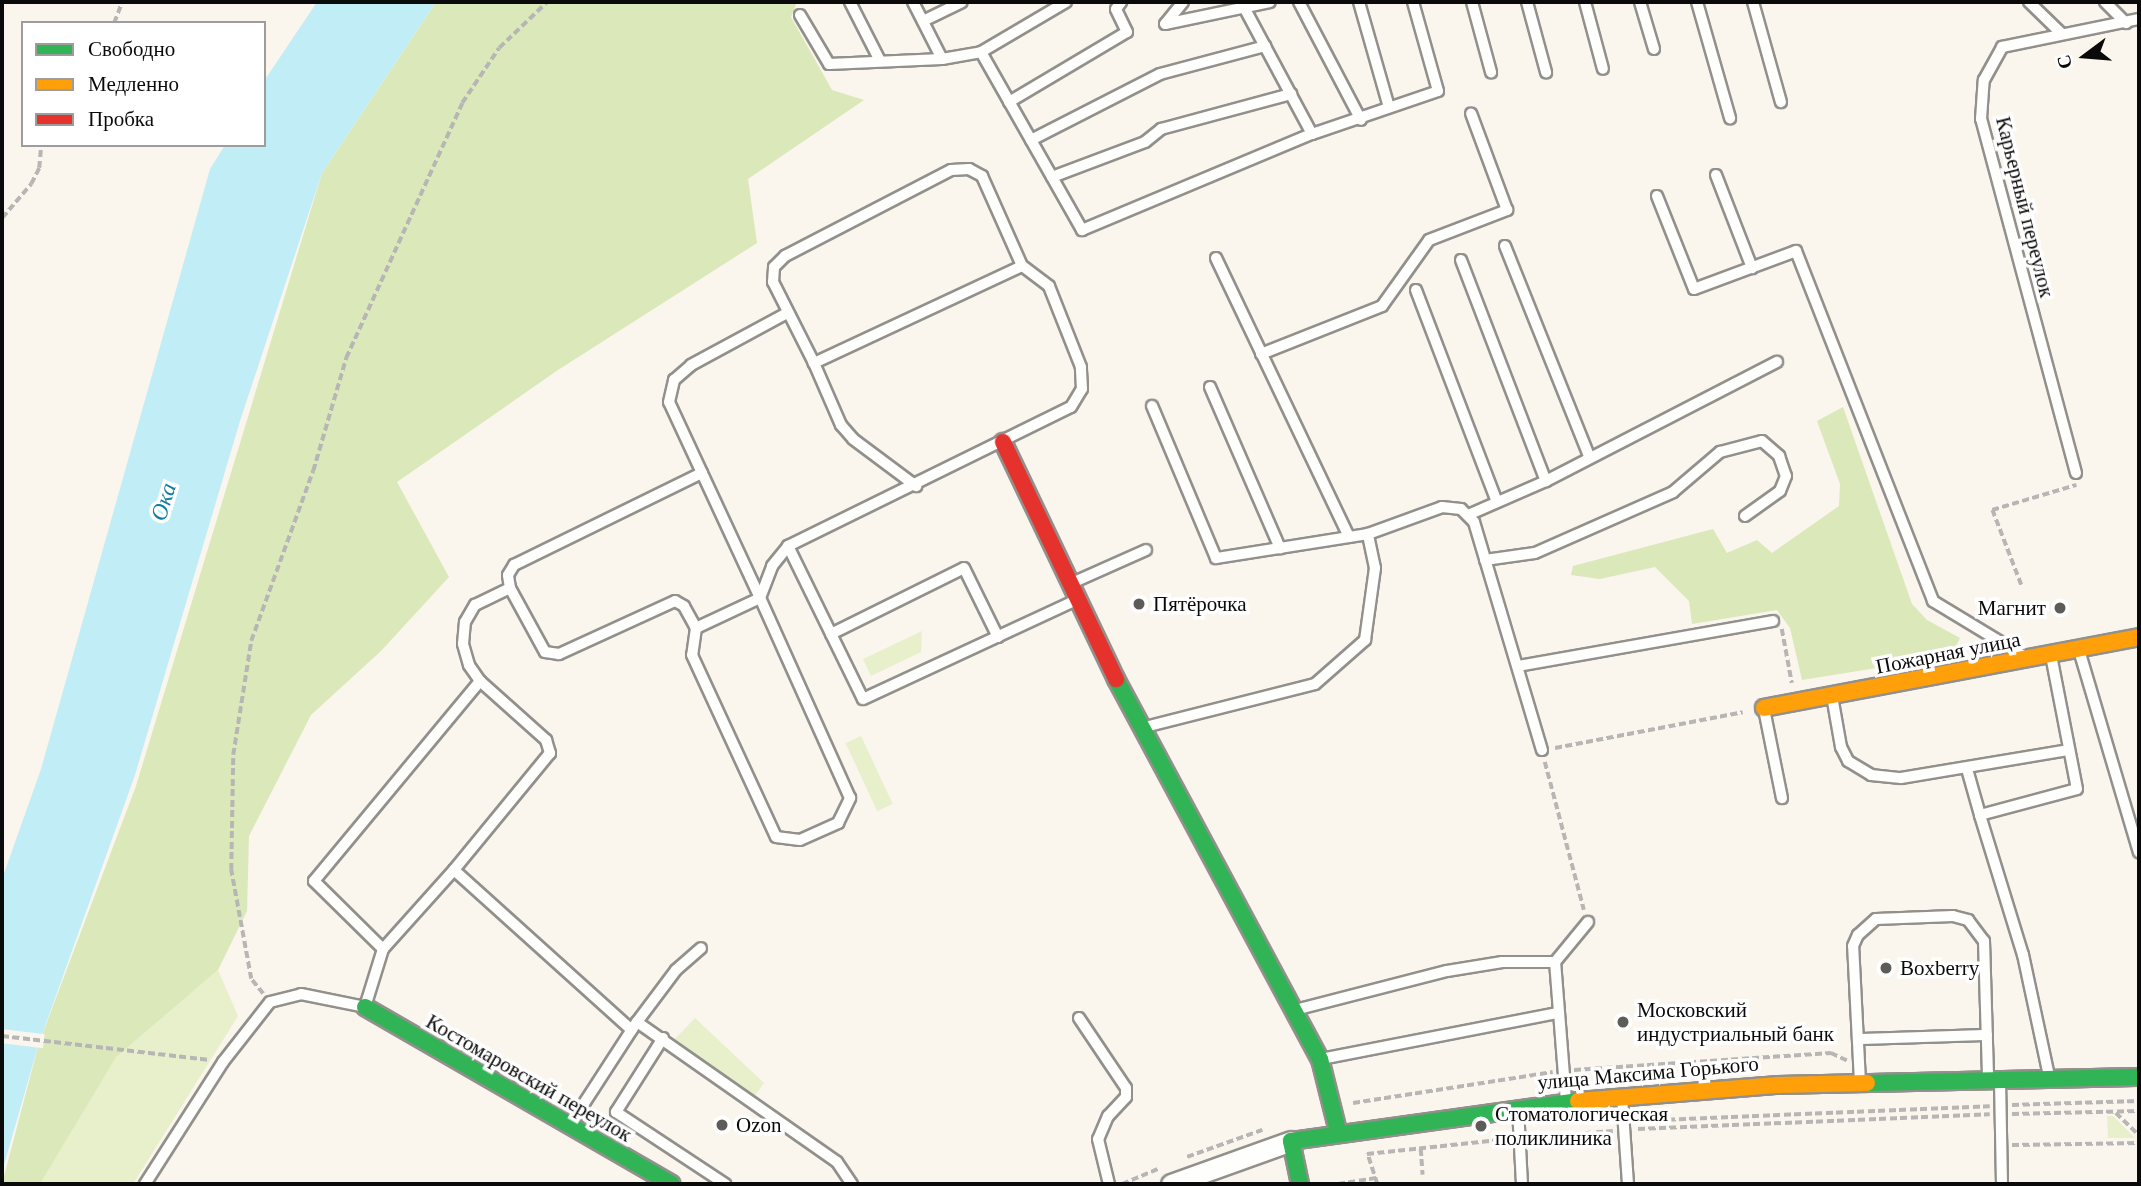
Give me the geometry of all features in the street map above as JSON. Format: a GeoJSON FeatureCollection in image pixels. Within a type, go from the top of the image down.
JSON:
{"type":"FeatureCollection","features":[{"type":"Feature","properties":{"kind":"street"},"geometry":{"type":"LineString","coordinates":[[1003,442],[1140,729],[1320,1059],[1338,1131]]}},
{"type":"Feature","properties":{"kind":"street","name":"Пожарная улица"},"geometry":{"type":"LineString","coordinates":[[1764,708],[2139,637]]}},
{"type":"Feature","properties":{"kind":"street","name":"Костомаровский переулок"},"geometry":{"type":"LineString","coordinates":[[365,1007],[672,1184]]}},
{"type":"Feature","properties":{"kind":"street","name":"улица Максима Горького"},"geometry":{"type":"LineString","coordinates":[[1171,1184],[1291,1141],[1338,1131],[1518,1106],[1622,1096],[1861,1082],[2139,1077]]}},
{"type":"Feature","properties":{"kind":"street"},"geometry":{"type":"LineString","coordinates":[[1291,1141],[1300,1184]]}},
{"type":"Feature","properties":{"kind":"lane"},"geometry":{"type":"LineString","coordinates":[[850,2],[880,61]]}},
{"type":"Feature","properties":{"kind":"lane"},"geometry":{"type":"LineString","coordinates":[[913,2],[942,59]]}},
{"type":"Feature","properties":{"kind":"lane"},"geometry":{"type":"LineString","coordinates":[[923,21],[962,2]]}},
{"type":"Feature","properties":{"kind":"lane"},"geometry":{"type":"LineString","coordinates":[[800,15],[829,64],[942,59],[981,52],[1066,2]]}},
{"type":"Feature","properties":{"kind":"lane"},"geometry":{"type":"LineString","coordinates":[[1009,102],[1127,32],[1116,9],[1121,2]]}},
{"type":"Feature","properties":{"kind":"lane"},"geometry":{"type":"LineString","coordinates":[[1183,2],[1165,24],[1270,2]]}},
{"type":"Feature","properties":{"kind":"lane"},"geometry":{"type":"LineString","coordinates":[[1299,2],[1361,120]]}},
{"type":"Feature","properties":{"kind":"lane"},"geometry":{"type":"LineString","coordinates":[[1359,2],[1390,107]]}},
{"type":"Feature","properties":{"kind":"lane"},"geometry":{"type":"LineString","coordinates":[[981,52],[1082,230],[1312,135],[1438,91],[1413,2]]}},
{"type":"Feature","properties":{"kind":"lane"},"geometry":{"type":"LineString","coordinates":[[1472,2],[1491,72]]}},
{"type":"Feature","properties":{"kind":"lane"},"geometry":{"type":"LineString","coordinates":[[1527,2],[1546,72]]}},
{"type":"Feature","properties":{"kind":"lane"},"geometry":{"type":"LineString","coordinates":[[1585,2],[1603,69]]}},
{"type":"Feature","properties":{"kind":"lane"},"geometry":{"type":"LineString","coordinates":[[1640,2],[1654,49]]}},
{"type":"Feature","properties":{"kind":"lane"},"geometry":{"type":"LineString","coordinates":[[1697,2],[1730,118]]}},
{"type":"Feature","properties":{"kind":"lane"},"geometry":{"type":"LineString","coordinates":[[1753,2],[1781,102]]}},
{"type":"Feature","properties":{"kind":"lane"},"geometry":{"type":"LineString","coordinates":[[2029,2],[2061,33]]}},
{"type":"Feature","properties":{"kind":"lane"},"geometry":{"type":"LineString","coordinates":[[2105,2],[2126,23]]}},
{"type":"Feature","properties":{"kind":"lane"},"geometry":{"type":"LineString","coordinates":[[1248,5],[1265,46],[1312,135]]}},
{"type":"Feature","properties":{"kind":"lane","name":"Карьерный переулок"},"geometry":{"type":"LineString","coordinates":[[2076,473],[1981,119],[1984,80],[2003,47],[2139,19]]}},
{"type":"Feature","properties":{"kind":"lane"},"geometry":{"type":"LineString","coordinates":[[1031,140],[1160,74],[1265,46]]}},
{"type":"Feature","properties":{"kind":"lane"},"geometry":{"type":"LineString","coordinates":[[1052,177],[1145,142],[1161,129],[1291,94]]}},
{"type":"Feature","properties":{"kind":"lane"},"geometry":{"type":"LineString","coordinates":[[1261,354],[1382,306],[1429,240],[1507,209],[1471,113]]}},
{"type":"Feature","properties":{"kind":"lane"},"geometry":{"type":"LineString","coordinates":[[696,628],[760,598],[772,566],[788,545],[916,486],[1072,407],[1082,389],[1081,367],[1049,286],[1022,266],[982,176],[969,169],[951,170],[785,256],[774,267],[773,282],[814,363],[841,425],[852,439],[916,486]]}},
{"type":"Feature","properties":{"kind":"lane"},"geometry":{"type":"LineString","coordinates":[[1716,175],[1752,268]]}},
{"type":"Feature","properties":{"kind":"lane"},"geometry":{"type":"LineString","coordinates":[[1657,196],[1694,289],[1796,251],[1933,601],[2028,659]]}},
{"type":"Feature","properties":{"kind":"lane"},"geometry":{"type":"LineString","coordinates":[[1505,246],[1590,458]]}},
{"type":"Feature","properties":{"kind":"lane"},"geometry":{"type":"LineString","coordinates":[[1216,258],[1349,537]]}},
{"type":"Feature","properties":{"kind":"lane"},"geometry":{"type":"LineString","coordinates":[[1461,260],[1546,481]]}},
{"type":"Feature","properties":{"kind":"lane"},"geometry":{"type":"LineString","coordinates":[[814,363],[1022,266]]}},
{"type":"Feature","properties":{"kind":"lane"},"geometry":{"type":"LineString","coordinates":[[1416,290],[1497,502]]}},
{"type":"Feature","properties":{"kind":"lane"},"geometry":{"type":"LineString","coordinates":[[702,473],[514,565],[510,588],[545,652],[559,654],[675,601],[684,606],[696,628],[692,655],[776,837],[800,840],[838,823],[850,798],[760,598],[702,473],[669,402],[674,380],[691,365],[787,313]]}},
{"type":"Feature","properties":{"kind":"lane"},"geometry":{"type":"LineString","coordinates":[[1468,515],[1546,481],[1777,362]]}},
{"type":"Feature","properties":{"kind":"lane"},"geometry":{"type":"LineString","coordinates":[[1210,387],[1280,548]]}},
{"type":"Feature","properties":{"kind":"lane"},"geometry":{"type":"LineString","coordinates":[[1152,405],[1216,558],[1368,534],[1453,506],[1468,515],[1485,560],[1542,750]]}},
{"type":"Feature","properties":{"kind":"lane"},"geometry":{"type":"LineString","coordinates":[[1485,560],[1535,553],[1673,492],[1720,452],[1762,441],[1779,456],[1786,476],[1780,491],[1745,516]]}},
{"type":"Feature","properties":{"kind":"lane"},"geometry":{"type":"LineString","coordinates":[[1140,729],[1315,684],[1365,640],[1375,568],[1368,534]]}},
{"type":"Feature","properties":{"kind":"lane"},"geometry":{"type":"LineString","coordinates":[[788,545],[863,699],[1079,598]]}},
{"type":"Feature","properties":{"kind":"lane"},"geometry":{"type":"LineString","coordinates":[[1072,583],[1146,550]]}},
{"type":"Feature","properties":{"kind":"lane"},"geometry":{"type":"LineString","coordinates":[[831,634],[964,568],[998,637]]}},
{"type":"Feature","properties":{"kind":"lane"},"geometry":{"type":"LineString","coordinates":[[145,1184],[223,1062],[270,1002],[302,995],[365,1007],[383,949],[454,870],[550,753],[546,740],[480,681],[469,665],[463,644],[466,622],[475,605],[510,588]]}},
{"type":"Feature","properties":{"kind":"lane"},"geometry":{"type":"LineString","coordinates":[[1518,666],[1773,621]]}},
{"type":"Feature","properties":{"kind":"lane"},"geometry":{"type":"LineString","coordinates":[[2078,649],[2139,852]]}},
{"type":"Feature","properties":{"kind":"lane"},"geometry":{"type":"LineString","coordinates":[[1980,815],[2077,789],[2051,655]]}},
{"type":"Feature","properties":{"kind":"lane"},"geometry":{"type":"LineString","coordinates":[[383,949],[314,880],[480,681]]}},
{"type":"Feature","properties":{"kind":"lane"},"geometry":{"type":"LineString","coordinates":[[1832,696],[1841,747],[1856,768],[1871,775],[1901,778],[2068,750]]}},
{"type":"Feature","properties":{"kind":"lane"},"geometry":{"type":"LineString","coordinates":[[1764,708],[1782,798]]}},
{"type":"Feature","properties":{"kind":"lane"},"geometry":{"type":"LineString","coordinates":[[1966,769],[2023,955],[2049,1077]]}},
{"type":"Feature","properties":{"kind":"lane"},"geometry":{"type":"LineString","coordinates":[[454,870],[635,1026],[663,1038],[837,1162],[852,1184]]}},
{"type":"Feature","properties":{"kind":"lane"},"geometry":{"type":"LineString","coordinates":[[1861,1082],[1853,946],[1865,925],[1902,918],[1953,916],[1978,929],[1986,957],[1987,1035],[2001,1110],[2002,1184]]}},
{"type":"Feature","properties":{"kind":"lane"},"geometry":{"type":"LineString","coordinates":[[1566,1101],[1555,962],[1587,922]]}},
{"type":"Feature","properties":{"kind":"lane"},"geometry":{"type":"LineString","coordinates":[[569,1126],[635,1026],[676,970],[701,948]]}},
{"type":"Feature","properties":{"kind":"lane"},"geometry":{"type":"LineString","coordinates":[[1294,1010],[1447,971],[1502,962],[1555,962]]}},
{"type":"Feature","properties":{"kind":"lane"},"geometry":{"type":"LineString","coordinates":[[1320,1059],[1557,1013]]}},
{"type":"Feature","properties":{"kind":"lane"},"geometry":{"type":"LineString","coordinates":[[1079,1018],[1126,1088],[1126,1097],[1108,1116],[1098,1139],[1109,1184]]}},
{"type":"Feature","properties":{"kind":"lane"},"geometry":{"type":"LineString","coordinates":[[1859,1040],[1987,1035]]}},
{"type":"Feature","properties":{"kind":"lane"},"geometry":{"type":"LineString","coordinates":[[663,1038],[616,1112],[725,1184]]}},
{"type":"Feature","properties":{"kind":"lane"},"geometry":{"type":"LineString","coordinates":[[1622,1096],[1628,1184]]}},
{"type":"Feature","properties":{"kind":"lane"},"geometry":{"type":"LineString","coordinates":[[1518,1106],[1522,1184]]}},
{"type":"Feature","properties":{"kind":"path"},"geometry":{"type":"LineString","coordinates":[[115,21],[122,2]]}},
{"type":"Feature","properties":{"kind":"path"},"geometry":{"type":"LineString","coordinates":[[270,1002],[251,978],[231,870],[233,755],[251,641],[313,471],[346,358],[462,103],[499,48],[547,2]]}},
{"type":"Feature","properties":{"kind":"path"},"geometry":{"type":"LineString","coordinates":[[694,2],[719,2]]}},
{"type":"Feature","properties":{"kind":"path"},"geometry":{"type":"LineString","coordinates":[[2,218],[31,184],[39,168],[41,147]]}},
{"type":"Feature","properties":{"kind":"path"},"geometry":{"type":"LineString","coordinates":[[2021,584],[1992,510],[2077,487],[2076,473]]}},
{"type":"Feature","properties":{"kind":"path"},"geometry":{"type":"LineString","coordinates":[[1773,621],[1783,630],[1795,702]]}},
{"type":"Feature","properties":{"kind":"path"},"geometry":{"type":"LineString","coordinates":[[1587,922],[1542,750],[1764,708]]}},
{"type":"Feature","properties":{"kind":"path"},"geometry":{"type":"LineString","coordinates":[[2,1036],[223,1062]]}},
{"type":"Feature","properties":{"kind":"path"},"geometry":{"type":"LineString","coordinates":[[1377,1184],[1367,1154],[1624,1130],[2139,1101]]}},
{"type":"Feature","properties":{"kind":"path"},"geometry":{"type":"LineString","coordinates":[[1624,1130],[1635,1121],[2001,1110],[2139,1111]]}},
{"type":"Feature","properties":{"kind":"path"},"geometry":{"type":"LineString","coordinates":[[2114,1112],[2139,1135]]}},
{"type":"Feature","properties":{"kind":"path"},"geometry":{"type":"LineString","coordinates":[[2001,1145],[2139,1143]]}},
{"type":"Feature","properties":{"kind":"path"},"geometry":{"type":"LineString","coordinates":[[1421,1148],[1423,1175]]}},
{"type":"Feature","properties":{"kind":"path"},"geometry":{"type":"LineString","coordinates":[[1338,1184],[1377,1178]]}},
{"type":"Feature","properties":{"kind":"green space"},"geometry":{"type":"Polygon","coordinates":[[[436,2],[797,2],[791,17],[832,90],[864,100],[748,179],[757,243],[558,370],[397,482],[449,577],[381,651],[311,715],[249,836],[247,911],[218,970],[116,1057],[40,1184],[2,1184],[39,1043],[136,786],[322,173],[436,2]]]}},
{"type":"Feature","properties":{"kind":"green space"},"geometry":{"type":"Polygon","coordinates":[[[1843,407],[1912,604],[1927,620],[1960,638],[1951,656],[1802,680],[1790,628],[1777,610],[1692,624],[1689,601],[1655,567],[1600,579],[1571,575],[1573,566],[1713,529],[1727,553],[1757,540],[1772,553],[1839,506],[1840,484],[1817,421],[1843,407]]]}},
{"type":"Feature","properties":{"kind":"green space"},"geometry":{"type":"Polygon","coordinates":[[[922,631],[921,652],[871,676],[863,659],[922,631]]]}},
{"type":"Feature","properties":{"kind":"green space"},"geometry":{"type":"Polygon","coordinates":[[[861,736],[893,804],[877,811],[846,743],[861,736]]]}},
{"type":"Feature","properties":{"kind":"green space"},"geometry":{"type":"Polygon","coordinates":[[[218,970],[238,1016],[133,1184],[40,1184],[116,1056],[218,970]]]}},
{"type":"Feature","properties":{"kind":"green space"},"geometry":{"type":"Polygon","coordinates":[[[695,1018],[764,1083],[754,1097],[672,1042],[695,1018]]]}},
{"type":"Feature","properties":{"kind":"green space"},"geometry":{"type":"Polygon","coordinates":[[[2107,1116],[2113,1116],[2135,1138],[2108,1138],[2107,1116]]]}},
{"type":"Feature","properties":{"kind":"water","name":"Ока"},"geometry":{"type":"Polygon","coordinates":[[[317,2],[436,2],[322,173],[240,421],[135,775],[39,1043],[2,1172],[2,879],[41,769],[210,169],[224,147],[266,147],[266,78],[317,2]]]}},
{"type":"Feature","properties":{"kind":"pier"},"geometry":{"type":"Polygon","coordinates":[[[2,1029],[45,1034],[43,1048],[2,1043],[2,1029]]]}},
{"type":"Feature","properties":{"kind":"traffic: fast"},"geometry":{"type":"LineString","coordinates":[[1116,679],[1320,1059],[1338,1131]]}},
{"type":"Feature","properties":{"kind":"traffic: fast"},"geometry":{"type":"LineString","coordinates":[[365,1007],[672,1184]]}},
{"type":"Feature","properties":{"kind":"traffic: fast"},"geometry":{"type":"LineString","coordinates":[[1867,1083],[2139,1077]]}},
{"type":"Feature","properties":{"kind":"traffic: fast"},"geometry":{"type":"LineString","coordinates":[[1300,1184],[1291,1141],[1578,1101]]}},
{"type":"Feature","properties":{"kind":"traffic: slow"},"geometry":{"type":"LineString","coordinates":[[1764,708],[2139,637]]}},
{"type":"Feature","properties":{"kind":"traffic: slow"},"geometry":{"type":"LineString","coordinates":[[1578,1101],[1778,1085],[1867,1083]]}},
{"type":"Feature","properties":{"kind":"traffic: jam"},"geometry":{"type":"LineString","coordinates":[[1003,442],[1116,679]]}},
{"type":"Feature","properties":{"kind":"place","name":"Пятёрочка"},"geometry":{"type":"Point","coordinates":[1139,604]}},
{"type":"Feature","properties":{"kind":"place","name":"Магнит"},"geometry":{"type":"Point","coordinates":[2060,608]}},
{"type":"Feature","properties":{"kind":"place","name":"Boxberry"},"geometry":{"type":"Point","coordinates":[1886,968]}},
{"type":"Feature","properties":{"kind":"place","name":"Московский индустриальный банк"},"geometry":{"type":"Point","coordinates":[1623,1022]}},
{"type":"Feature","properties":{"kind":"place","name":"Ozon"},"geometry":{"type":"Point","coordinates":[722,1125]}},
{"type":"Feature","properties":{"kind":"place","name":"Стоматологическая поликлиника"},"geometry":{"type":"Point","coordinates":[1481,1126]}}]}
